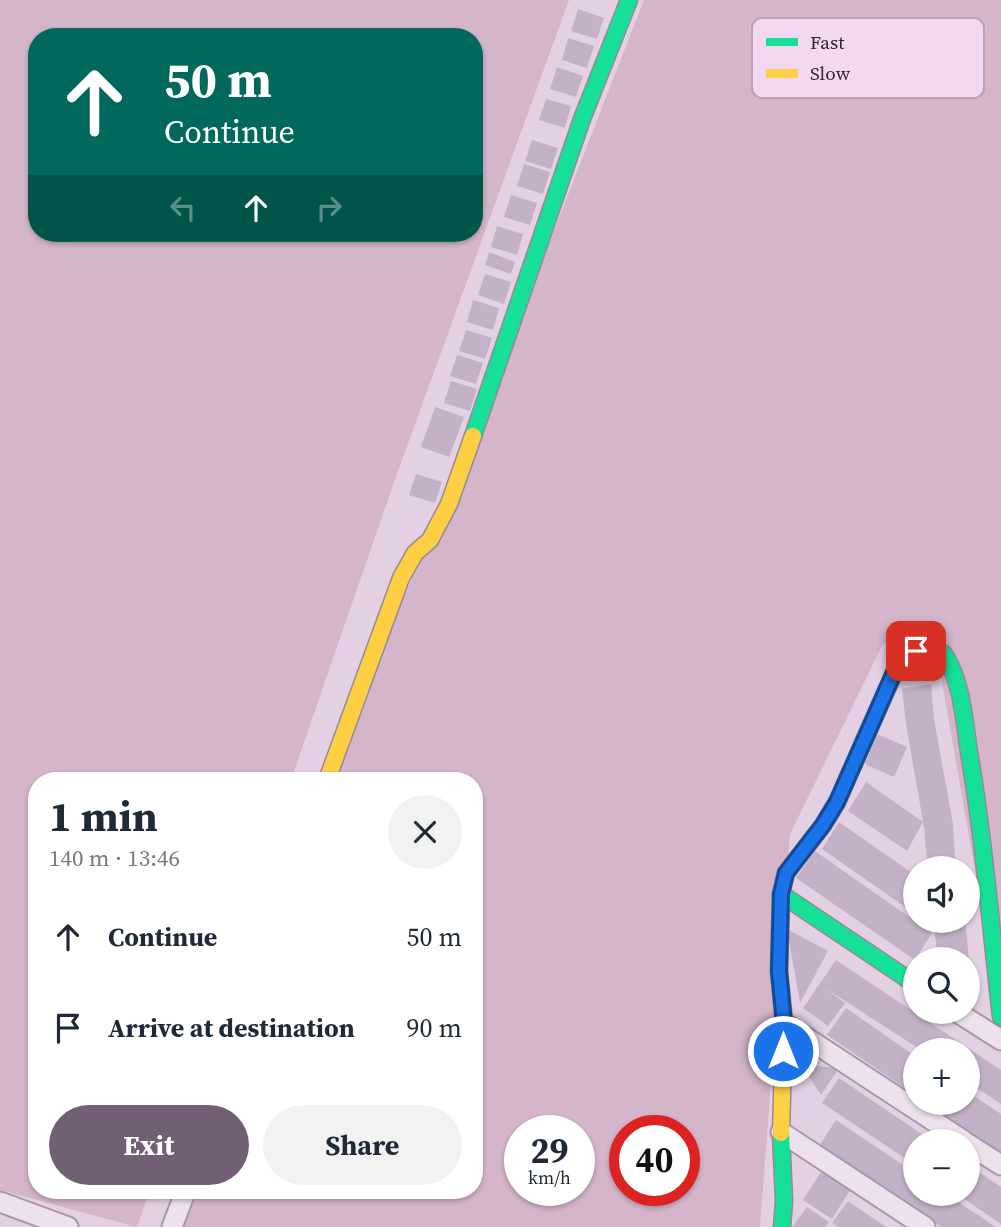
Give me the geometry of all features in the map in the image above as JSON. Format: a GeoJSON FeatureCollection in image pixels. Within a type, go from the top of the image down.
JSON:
{"type":"FeatureCollection","features":[{"type":"Feature","properties":{"kind":"street"},"geometry":{"type":"LineString","coordinates":[[330,772],[401,578],[415,554],[430,540],[449,504],[582,119],[629,0]]}},
{"type":"Feature","properties":{"kind":"street"},"geometry":{"type":"LineString","coordinates":[[782,1227],[784,1023],[779,971],[781,894],[786,873],[837,802],[901,657],[916,651],[944,654],[960,698],[974,775],[1001,1017]]}},
{"type":"Feature","properties":{"kind":"street"},"geometry":{"type":"LineString","coordinates":[[781,894],[903,976]]}},
{"type":"Feature","properties":{"kind":"street"},"geometry":{"type":"LineString","coordinates":[[784,1023],[946,1129]]}},
{"type":"Feature","properties":{"kind":"street"},"geometry":{"type":"LineString","coordinates":[[976,1024],[1001,1040]]}},
{"type":"Feature","properties":{"kind":"street"},"geometry":{"type":"LineString","coordinates":[[781,1132],[925,1227]]}},
{"type":"Feature","properties":{"kind":"street"},"geometry":{"type":"LineString","coordinates":[[980,1151],[1001,1165]]}},
{"type":"Feature","properties":{"kind":"street"},"geometry":{"type":"LineString","coordinates":[[172,1227],[183,1199]]}},
{"type":"Feature","properties":{"kind":"street"},"geometry":{"type":"LineString","coordinates":[[0,1202],[68,1227]]}},
{"type":"Feature","properties":{"kind":"shaded area"},"geometry":{"type":"Polygon","coordinates":[[[0,0],[569,0],[483,237],[483,28],[28,28],[28,242],[481,242],[393,485],[294,772],[28,772],[28,1198],[0,1190],[0,0]]]}},
{"type":"Feature","properties":{"kind":"shaded area"},"geometry":{"type":"Polygon","coordinates":[[[644,0],[1001,0],[1001,1019],[980,899],[980,856],[972,856],[933,631],[883,644],[790,834],[760,1227],[171,1227],[186,1199],[483,1199],[483,772],[337,772],[371,661],[440,523],[644,0]]]}},
{"type":"Feature","properties":{"kind":"shaded area"},"geometry":{"type":"Polygon","coordinates":[[[33,1199],[147,1199],[137,1227],[33,1199]]]}},
{"type":"Feature","properties":{"kind":"building"},"geometry":{"type":"Polygon","coordinates":[[[578,9],[604,18],[597,39],[571,31],[578,9]]]}},
{"type":"Feature","properties":{"kind":"building"},"geometry":{"type":"Polygon","coordinates":[[[568,38],[594,46],[587,68],[562,60],[568,38]]]}},
{"type":"Feature","properties":{"kind":"building"},"geometry":{"type":"Polygon","coordinates":[[[557,67],[583,76],[576,97],[550,89],[557,67]]]}},
{"type":"Feature","properties":{"kind":"building"},"geometry":{"type":"Polygon","coordinates":[[[546,99],[571,106],[565,128],[539,120],[546,99]]]}},
{"type":"Feature","properties":{"kind":"building"},"geometry":{"type":"Polygon","coordinates":[[[532,140],[558,148],[551,169],[525,161],[532,140]]]}},
{"type":"Feature","properties":{"kind":"building"},"geometry":{"type":"Polygon","coordinates":[[[524,164],[550,172],[543,194],[517,186],[524,164]]]}},
{"type":"Feature","properties":{"kind":"building"},"geometry":{"type":"Polygon","coordinates":[[[511,195],[537,203],[530,225],[504,217],[511,195]]]}},
{"type":"Feature","properties":{"kind":"building"},"geometry":{"type":"Polygon","coordinates":[[[497,226],[523,234],[517,255],[491,247],[497,226]]]}},
{"type":"Feature","properties":{"kind":"building"},"geometry":{"type":"Polygon","coordinates":[[[489,252],[515,262],[511,274],[485,265],[489,252]]]}},
{"type":"Feature","properties":{"kind":"building"},"geometry":{"type":"Polygon","coordinates":[[[485,274],[511,282],[504,304],[478,295],[485,274]]]}},
{"type":"Feature","properties":{"kind":"building"},"geometry":{"type":"Polygon","coordinates":[[[473,300],[499,308],[493,330],[467,322],[473,300]]]}},
{"type":"Feature","properties":{"kind":"building"},"geometry":{"type":"Polygon","coordinates":[[[466,330],[492,338],[485,359],[459,351],[466,330]]]}},
{"type":"Feature","properties":{"kind":"building"},"geometry":{"type":"Polygon","coordinates":[[[457,355],[483,363],[476,384],[450,376],[457,355]]]}},
{"type":"Feature","properties":{"kind":"building"},"geometry":{"type":"Polygon","coordinates":[[[451,381],[477,389],[470,411],[444,403],[451,381]]]}},
{"type":"Feature","properties":{"kind":"building"},"geometry":{"type":"Polygon","coordinates":[[[435,407],[464,417],[449,457],[421,447],[435,407]]]}},
{"type":"Feature","properties":{"kind":"building"},"geometry":{"type":"Polygon","coordinates":[[[416,474],[442,482],[435,503],[409,495],[416,474]]]}},
{"type":"Feature","properties":{"kind":"building"},"geometry":{"type":"Polygon","coordinates":[[[931,684],[934,719],[953,824],[955,856],[927,856],[902,689],[931,684]]]}},
{"type":"Feature","properties":{"kind":"building"},"geometry":{"type":"Polygon","coordinates":[[[877,734],[907,747],[894,777],[865,764],[877,734]]]}},
{"type":"Feature","properties":{"kind":"building"},"geometry":{"type":"Polygon","coordinates":[[[866,782],[923,822],[907,851],[848,811],[866,782]]]}},
{"type":"Feature","properties":{"kind":"building"},"geometry":{"type":"Polygon","coordinates":[[[839,822],[903,867],[903,905],[822,849],[839,822]]]}},
{"type":"Feature","properties":{"kind":"building"},"geometry":{"type":"Polygon","coordinates":[[[815,851],[903,913],[903,933],[932,933],[923,947],[903,947],[903,952],[796,878],[815,851]]]}},
{"type":"Feature","properties":{"kind":"building"},"geometry":{"type":"Polygon","coordinates":[[[787,929],[828,951],[800,1003],[787,929]]]}},
{"type":"Feature","properties":{"kind":"building"},"geometry":{"type":"Polygon","coordinates":[[[935,933],[966,933],[968,947],[936,947],[935,933]]]}},
{"type":"Feature","properties":{"kind":"building"},"geometry":{"type":"Polygon","coordinates":[[[836,960],[903,1005],[903,1024],[932,1024],[953,1038],[903,1038],[825,988],[845,1003],[828,1026],[803,1008],[836,960]]]}},
{"type":"Feature","properties":{"kind":"building"},"geometry":{"type":"Polygon","coordinates":[[[846,1008],[903,1048],[903,1087],[827,1035],[846,1008]]]}},
{"type":"Feature","properties":{"kind":"building"},"geometry":{"type":"Polygon","coordinates":[[[980,1056],[1001,1070],[1001,1104],[980,1090],[980,1056]]]}},
{"type":"Feature","properties":{"kind":"building"},"geometry":{"type":"Polygon","coordinates":[[[801,1065],[839,1068],[821,1095],[801,1065]]]}},
{"type":"Feature","properties":{"kind":"building"},"geometry":{"type":"Polygon","coordinates":[[[839,1078],[914,1129],[903,1129],[903,1157],[822,1103],[839,1078]]]}},
{"type":"Feature","properties":{"kind":"building"},"geometry":{"type":"Polygon","coordinates":[[[980,1100],[1001,1114],[1001,1153],[980,1139],[980,1129],[966,1129],[945,1115],[980,1115],[980,1100]]]}},
{"type":"Feature","properties":{"kind":"building"},"geometry":{"type":"Polygon","coordinates":[[[836,1120],[903,1165],[903,1202],[819,1146],[836,1120]]]}},
{"type":"Feature","properties":{"kind":"building"},"geometry":{"type":"Polygon","coordinates":[[[821,1172],[850,1190],[832,1219],[803,1200],[821,1172]]]}},
{"type":"Feature","properties":{"kind":"building"},"geometry":{"type":"Polygon","coordinates":[[[980,1173],[1001,1187],[1001,1224],[975,1206],[980,1206],[980,1173]]]}},
{"type":"Feature","properties":{"kind":"building"},"geometry":{"type":"Polygon","coordinates":[[[848,1201],[887,1227],[838,1227],[832,1223],[848,1201]]]}},
{"type":"Feature","properties":{"kind":"building"},"geometry":{"type":"Polygon","coordinates":[[[909,1206],[964,1206],[996,1227],[941,1227],[909,1206]]]}},
{"type":"Feature","properties":{"kind":"building"},"geometry":{"type":"Polygon","coordinates":[[[807,1207],[829,1222],[825,1227],[792,1227],[807,1207]]]}},
{"type":"Feature","properties":{"kind":"traffic: fast"},"geometry":{"type":"LineString","coordinates":[[473,436],[582,119],[629,0]]}},
{"type":"Feature","properties":{"kind":"traffic: fast"},"geometry":{"type":"LineString","coordinates":[[903,976],[781,894],[786,873],[837,802],[901,657],[916,651],[944,654],[959,689],[979,818],[1001,1017]]}},
{"type":"Feature","properties":{"kind":"traffic: fast"},"geometry":{"type":"LineString","coordinates":[[781,1133],[784,1201],[782,1227]]}},
{"type":"Feature","properties":{"kind":"traffic: slow"},"geometry":{"type":"LineString","coordinates":[[330,772],[401,578],[415,553],[430,540],[449,504],[473,436]]}},
{"type":"Feature","properties":{"kind":"traffic: slow"},"geometry":{"type":"LineString","coordinates":[[781,894],[779,971],[784,1023],[781,1133]]}},
{"type":"Feature","properties":{"kind":"route"},"geometry":{"type":"LineString","coordinates":[[783,1051],[784,1023],[779,971],[781,894],[786,873],[813,840],[837,802],[901,657],[916,651]]}}]}
